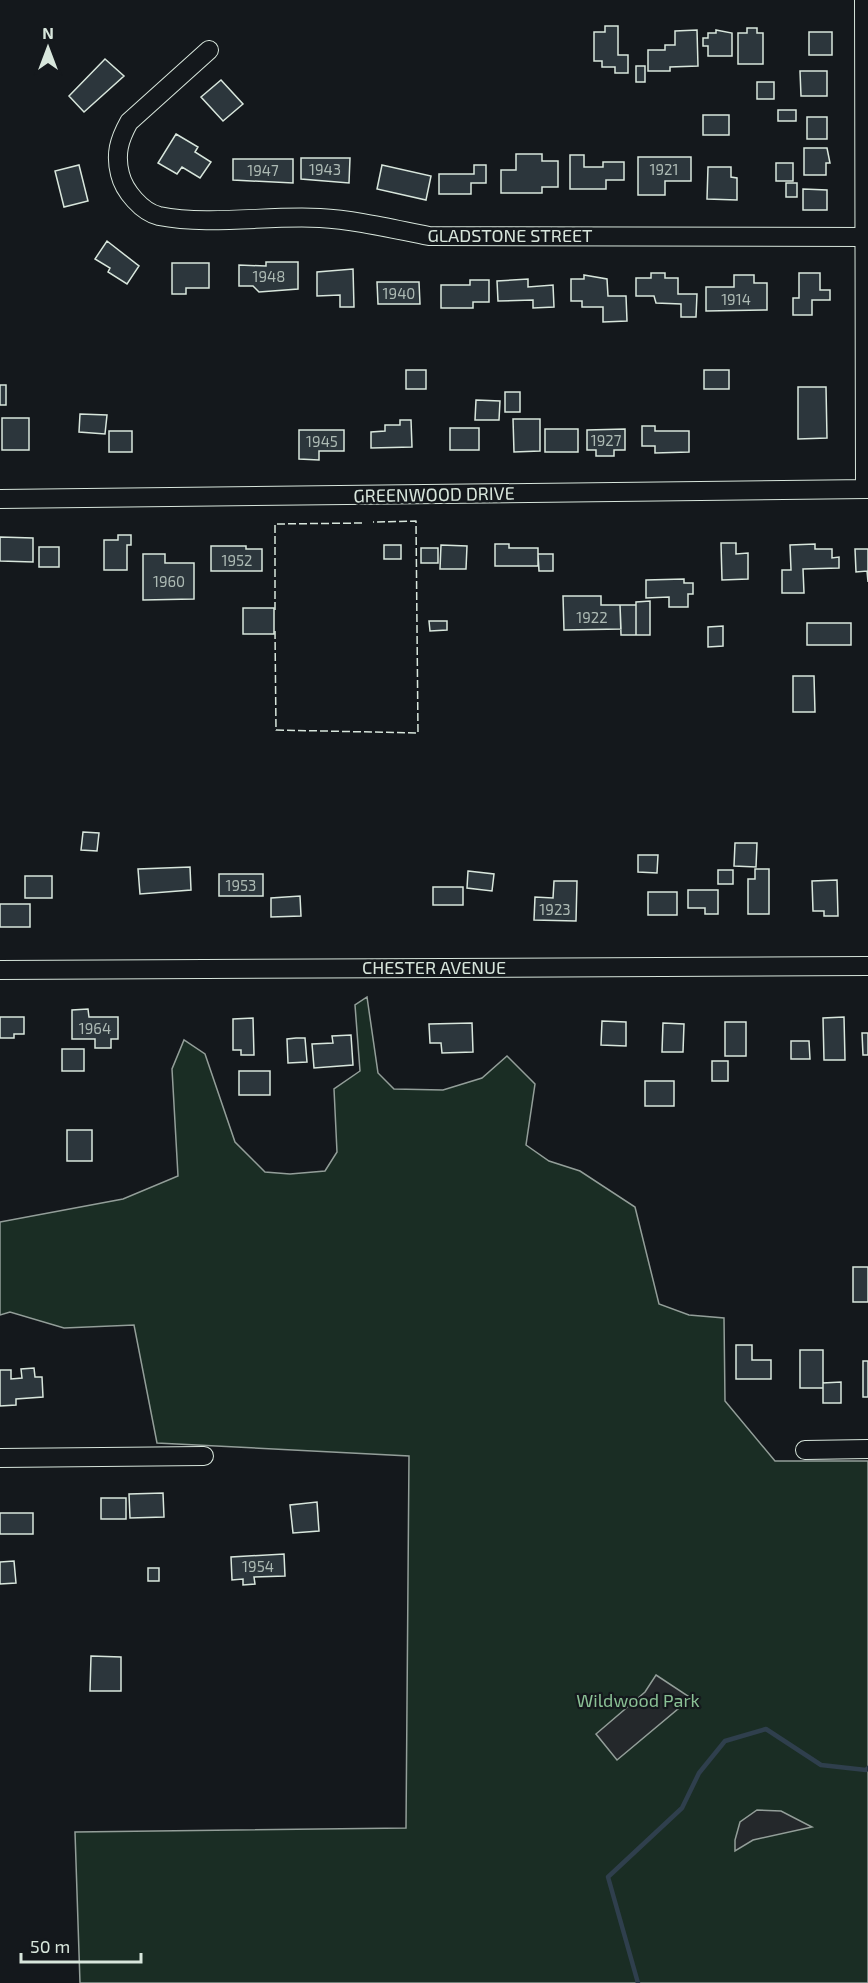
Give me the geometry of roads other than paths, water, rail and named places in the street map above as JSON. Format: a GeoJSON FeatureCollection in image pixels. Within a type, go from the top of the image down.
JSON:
{"type":"FeatureCollection","features":[{"type":"Feature","properties":{"kind":"street"},"geometry":{"type":"LineString","coordinates":[[864,0],[867,489]]}},
{"type":"Feature","properties":{"kind":"street","name":"GLADSTONE STREET"},"geometry":{"type":"LineString","coordinates":[[209,50],[129,122],[121,136],[116,157],[122,182],[135,201],[157,216],[220,219],[320,218],[363,223],[429,236],[866,237]]}},
{"type":"Feature","properties":{"kind":"street","name":"GREENWOOD DRIVE"},"geometry":{"type":"LineString","coordinates":[[0,499],[867,489]]}},
{"type":"Feature","properties":{"kind":"street","name":"CHESTER AVENUE"},"geometry":{"type":"LineString","coordinates":[[0,970],[868,966]]}},
{"type":"Feature","properties":{"kind":"street"},"geometry":{"type":"LineString","coordinates":[[805,1450],[868,1449]]}},
{"type":"Feature","properties":{"kind":"street"},"geometry":{"type":"LineString","coordinates":[[0,1458],[204,1456]]}},
{"type":"Feature","properties":{"kind":"waterway"},"geometry":{"type":"LineString","coordinates":[[638,1983],[608,1877],[682,1808],[699,1773],[725,1741],[766,1729],[821,1765],[866,1770],[868,1768]]}},
{"type":"Feature","properties":{"kind":"park label","name":"Wildwood Park"},"geometry":{"type":"Point","coordinates":[638,1700]}}]}
